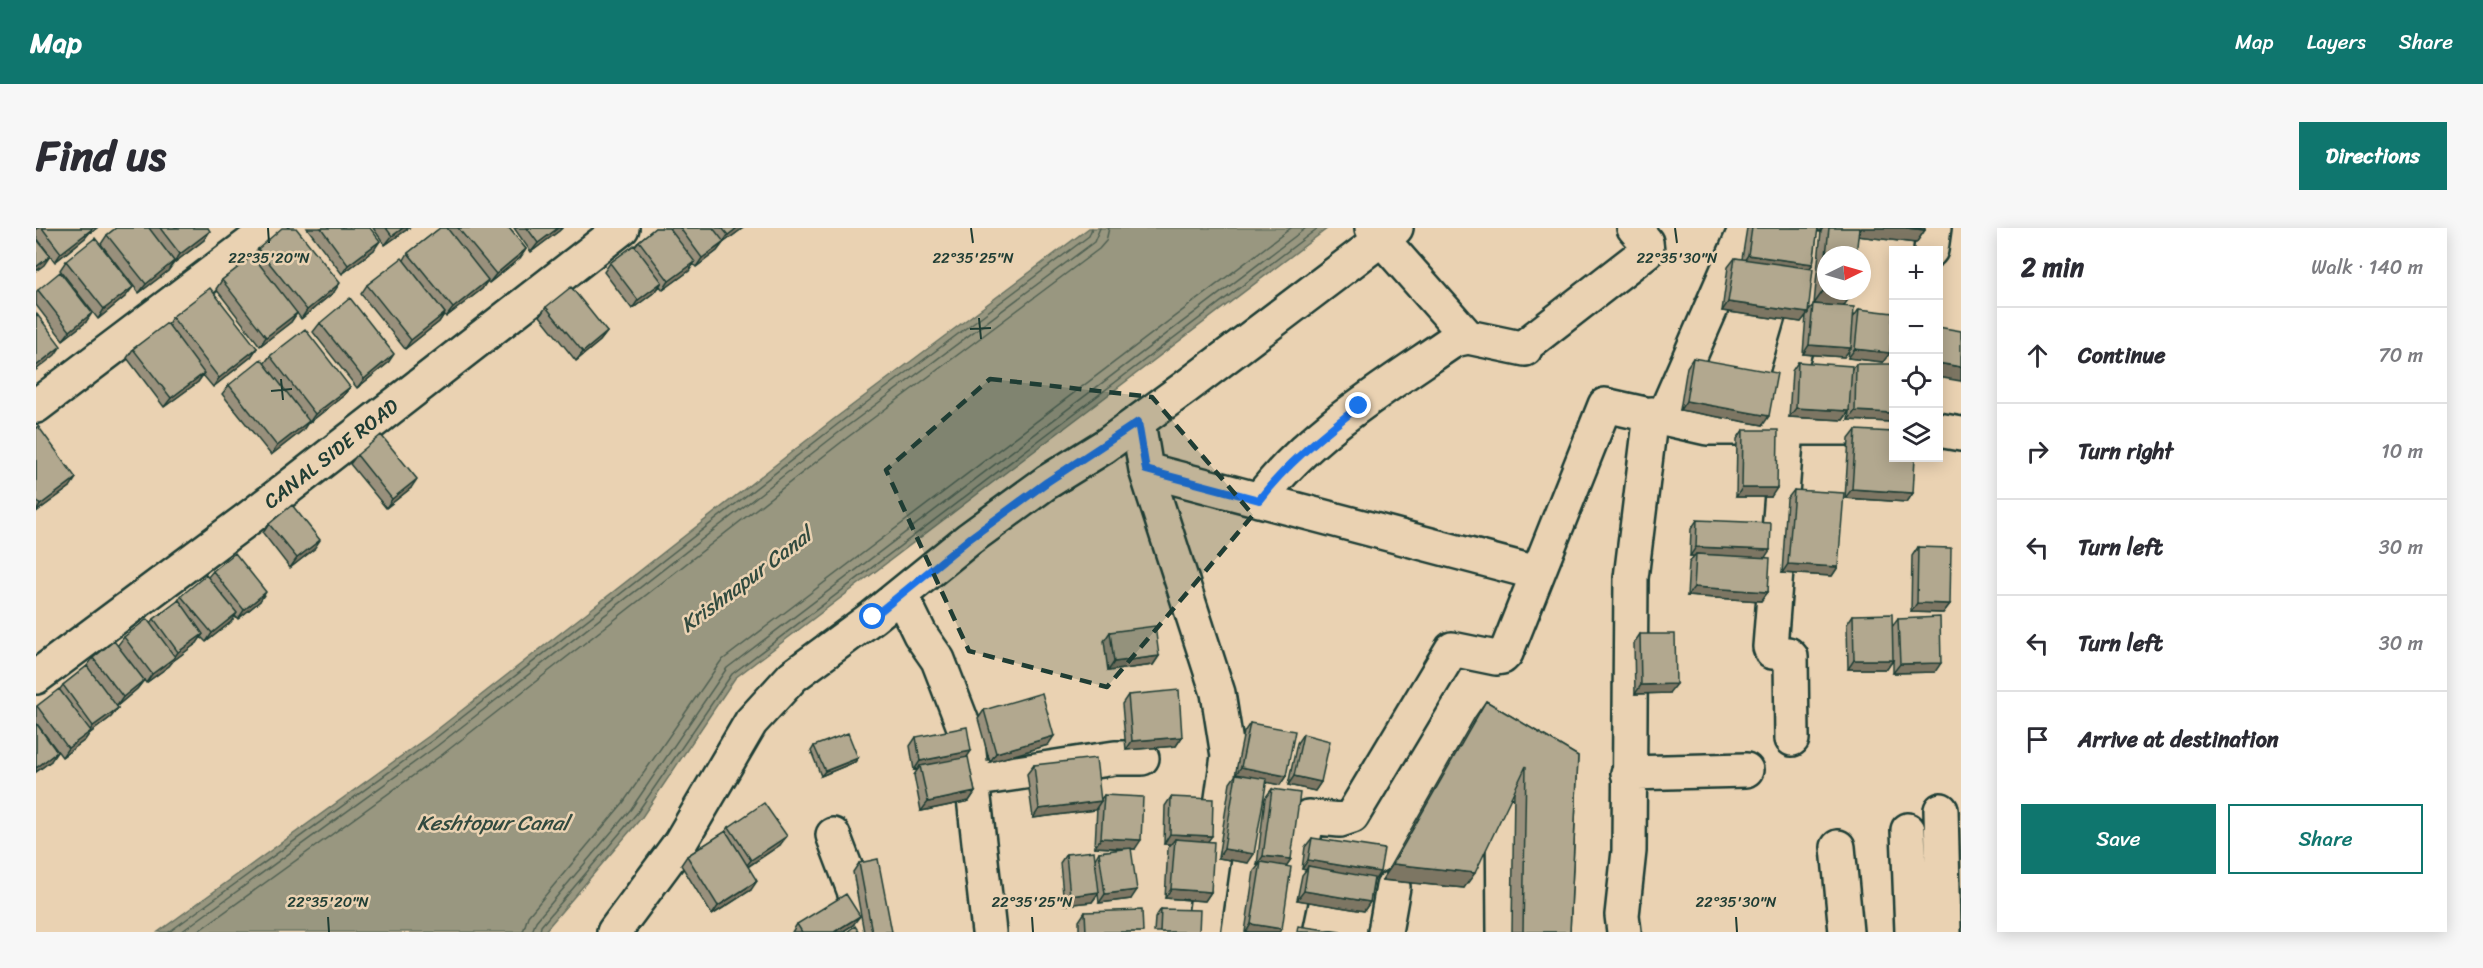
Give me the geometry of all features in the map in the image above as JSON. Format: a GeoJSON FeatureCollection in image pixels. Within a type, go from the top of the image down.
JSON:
{"type":"FeatureCollection","features":[{"type":"Feature","properties":{"kind":"street"},"geometry":{"type":"LineString","coordinates":[[36,406],[271,228]]}},
{"type":"Feature","properties":{"kind":"street","name":"CANAL SIDE ROAD"},"geometry":{"type":"LineString","coordinates":[[36,677],[249,518],[622,228]]}},
{"type":"Feature","properties":{"kind":"street"},"geometry":{"type":"LineString","coordinates":[[1259,500],[1278,476],[1307,447],[1359,406],[1454,340],[1468,337],[1525,349],[1526,345],[1647,251],[1646,242],[1634,228]]}},
{"type":"Feature","properties":{"kind":"street"},"geometry":{"type":"LineString","coordinates":[[1624,932],[1622,915],[1629,851],[1630,578],[1657,416],[1746,228]]}},
{"type":"Feature","properties":{"kind":"street"},"geometry":{"type":"LineString","coordinates":[[1932,246],[1934,228]]}},
{"type":"Feature","properties":{"kind":"street"},"geometry":{"type":"LineString","coordinates":[[614,932],[680,843],[751,722],[793,676],[901,595],[969,539],[1047,482],[1138,422],[1295,308],[1383,232],[1468,337]]}},
{"type":"Feature","properties":{"kind":"street"},"geometry":{"type":"LineString","coordinates":[[1792,739],[1791,657],[1788,654],[1775,654],[1770,647],[1780,429],[1804,319],[1816,249]]}},
{"type":"Feature","properties":{"kind":"street"},"geometry":{"type":"LineString","coordinates":[[1284,932],[1308,817],[1340,820],[1352,816],[1452,649],[1502,657],[1605,405],[1707,428],[1780,429],[1840,426],[1889,428]]}},
{"type":"Feature","properties":{"kind":"street"},"geometry":{"type":"LineString","coordinates":[[1138,422],[1146,470],[1218,693],[1228,756],[1203,932]]}},
{"type":"Feature","properties":{"kind":"street"},"geometry":{"type":"LineString","coordinates":[[1943,431],[1961,434]]}},
{"type":"Feature","properties":{"kind":"street"},"geometry":{"type":"LineString","coordinates":[[1146,470],[1537,573]]}},
{"type":"Feature","properties":{"kind":"street"},"geometry":{"type":"LineString","coordinates":[[901,595],[920,634],[938,660],[967,735],[989,932]]}},
{"type":"Feature","properties":{"kind":"street"},"geometry":{"type":"LineString","coordinates":[[971,780],[1115,758],[1142,758]]}},
{"type":"Feature","properties":{"kind":"street"},"geometry":{"type":"LineString","coordinates":[[1628,773],[1746,770]]}},
{"type":"Feature","properties":{"kind":"street"},"geometry":{"type":"LineString","coordinates":[[1941,810],[1944,932]]}},
{"type":"Feature","properties":{"kind":"street"},"geometry":{"type":"LineString","coordinates":[[1503,813],[1504,932]]}},
{"type":"Feature","properties":{"kind":"street"},"geometry":{"type":"LineString","coordinates":[[1908,830],[1912,932]]}},
{"type":"Feature","properties":{"kind":"street"},"geometry":{"type":"LineString","coordinates":[[833,835],[854,890],[863,932]]}},
{"type":"Feature","properties":{"kind":"street"},"geometry":{"type":"LineString","coordinates":[[1838,847],[1846,932]]}},
{"type":"Feature","properties":{"kind":"street"},"geometry":{"type":"LineString","coordinates":[[1385,932],[1393,888]]}},
{"type":"Feature","properties":{"kind":"highlighted area"},"geometry":{"type":"Polygon","coordinates":[[[990,379],[1152,397],[1253,515],[1107,687],[969,651],[886,470],[990,379]]]}},
{"type":"Feature","properties":{"kind":"water","name":"Keshtopur Canal"},"geometry":{"type":"Polygon","coordinates":[[[1089,228],[1328,228],[735,678],[642,817],[544,932],[158,932],[429,736],[834,419],[1089,228]]]}},
{"type":"Feature","properties":{"kind":"building"},"geometry":{"type":"Polygon","coordinates":[[[42,228],[91,228],[92,229],[61,253],[42,228]]]}},
{"type":"Feature","properties":{"kind":"building"},"geometry":{"type":"Polygon","coordinates":[[[116,228],[149,228],[174,261],[146,284],[107,235],[116,228]]]}},
{"type":"Feature","properties":{"kind":"building"},"geometry":{"type":"Polygon","coordinates":[[[160,228],[208,228],[210,231],[180,254],[160,228]]]}},
{"type":"Feature","properties":{"kind":"building"},"geometry":{"type":"Polygon","coordinates":[[[282,228],[296,228],[340,283],[307,310],[258,249],[282,228]]]}},
{"type":"Feature","properties":{"kind":"building"},"geometry":{"type":"Polygon","coordinates":[[[321,228],[370,228],[380,241],[348,265],[321,228]]]}},
{"type":"Feature","properties":{"kind":"building"},"geometry":{"type":"Polygon","coordinates":[[[386,228],[403,228],[392,236],[386,228]]]}},
{"type":"Feature","properties":{"kind":"building"},"geometry":{"type":"Polygon","coordinates":[[[440,228],[447,228],[488,280],[453,308],[408,253],[440,228]]]}},
{"type":"Feature","properties":{"kind":"building"},"geometry":{"type":"Polygon","coordinates":[[[458,228],[509,228],[526,249],[496,274],[458,228]]]}},
{"type":"Feature","properties":{"kind":"building"},"geometry":{"type":"Polygon","coordinates":[[[527,228],[558,228],[538,243],[527,228]]]}},
{"type":"Feature","properties":{"kind":"building"},"geometry":{"type":"Polygon","coordinates":[[[655,228],[669,228],[695,262],[669,281],[639,241],[655,228]]]}},
{"type":"Feature","properties":{"kind":"building"},"geometry":{"type":"Polygon","coordinates":[[[680,228],[713,228],[724,242],[702,258],[680,228]]]}},
{"type":"Feature","properties":{"kind":"building"},"geometry":{"type":"Polygon","coordinates":[[[722,228],[737,228],[728,235],[722,228]]]}},
{"type":"Feature","properties":{"kind":"building"},"geometry":{"type":"Polygon","coordinates":[[[1752,228],[1818,228],[1813,264],[1748,255],[1752,228]]]}},
{"type":"Feature","properties":{"kind":"building"},"geometry":{"type":"Polygon","coordinates":[[[1829,228],[1859,228],[1857,246],[1827,246],[1829,228]]]}},
{"type":"Feature","properties":{"kind":"building"},"geometry":{"type":"Polygon","coordinates":[[[36,238],[50,256],[36,267],[36,238]]]}},
{"type":"Feature","properties":{"kind":"building"},"geometry":{"type":"Polygon","coordinates":[[[95,238],[133,287],[104,309],[66,261],[95,238]]]}},
{"type":"Feature","properties":{"kind":"building"},"geometry":{"type":"Polygon","coordinates":[[[634,245],[662,282],[638,300],[610,263],[634,245]]]}},
{"type":"Feature","properties":{"kind":"building"},"geometry":{"type":"Polygon","coordinates":[[[253,256],[297,313],[266,337],[222,280],[253,256]]]}},
{"type":"Feature","properties":{"kind":"building"},"geometry":{"type":"Polygon","coordinates":[[[402,258],[445,313],[411,340],[367,285],[402,258]]]}},
{"type":"Feature","properties":{"kind":"building"},"geometry":{"type":"Polygon","coordinates":[[[1735,258],[1813,269],[1808,313],[1728,302],[1735,258]]]}},
{"type":"Feature","properties":{"kind":"building"},"geometry":{"type":"Polygon","coordinates":[[[60,272],[92,313],[70,331],[38,290],[60,272]]]}},
{"type":"Feature","properties":{"kind":"building"},"geometry":{"type":"Polygon","coordinates":[[[571,287],[607,332],[583,352],[546,307],[571,287]]]}},
{"type":"Feature","properties":{"kind":"building"},"geometry":{"type":"Polygon","coordinates":[[[210,288],[257,348],[219,378],[172,317],[210,288]]]}},
{"type":"Feature","properties":{"kind":"building"},"geometry":{"type":"Polygon","coordinates":[[[350,298],[394,354],[364,379],[320,323],[350,298]]]}},
{"type":"Feature","properties":{"kind":"building"},"geometry":{"type":"Polygon","coordinates":[[[1813,304],[1854,307],[1851,348],[1809,345],[1813,304]]]}},
{"type":"Feature","properties":{"kind":"building"},"geometry":{"type":"Polygon","coordinates":[[[1859,309],[1889,313],[1889,353],[1855,349],[1859,309]]]}},
{"type":"Feature","properties":{"kind":"building"},"geometry":{"type":"Polygon","coordinates":[[[36,313],[61,346],[36,366],[36,313]]]}},
{"type":"Feature","properties":{"kind":"building"},"geometry":{"type":"Polygon","coordinates":[[[167,323],[204,373],[171,398],[133,349],[167,323]]]}},
{"type":"Feature","properties":{"kind":"building"},"geometry":{"type":"Polygon","coordinates":[[[1943,328],[1961,331],[1961,367],[1943,364],[1943,328]]]}},
{"type":"Feature","properties":{"kind":"building"},"geometry":{"type":"Polygon","coordinates":[[[305,329],[350,387],[315,414],[270,356],[305,329]]]}},
{"type":"Feature","properties":{"kind":"building"},"geometry":{"type":"Polygon","coordinates":[[[1693,358],[1777,373],[1769,416],[1686,401],[1693,358]]]}},
{"type":"Feature","properties":{"kind":"building"},"geometry":{"type":"Polygon","coordinates":[[[261,359],[309,421],[277,446],[229,385],[261,359]]]}},
{"type":"Feature","properties":{"kind":"building"},"geometry":{"type":"Polygon","coordinates":[[[1798,362],[1852,366],[1849,411],[1796,408],[1798,362]]]}},
{"type":"Feature","properties":{"kind":"building"},"geometry":{"type":"Polygon","coordinates":[[[1856,364],[1889,364],[1889,413],[1855,411],[1856,364]]]}},
{"type":"Feature","properties":{"kind":"building"},"geometry":{"type":"Polygon","coordinates":[[[38,426],[76,478],[40,505],[36,499],[36,428],[38,426]]]}},
{"type":"Feature","properties":{"kind":"building"},"geometry":{"type":"Polygon","coordinates":[[[1743,430],[1778,430],[1777,488],[1742,488],[1743,430]]]}},
{"type":"Feature","properties":{"kind":"building"},"geometry":{"type":"Polygon","coordinates":[[[1856,430],[1889,432],[1889,462],[1915,462],[1913,493],[1852,489],[1856,430]]]}},
{"type":"Feature","properties":{"kind":"building"},"geometry":{"type":"Polygon","coordinates":[[[381,435],[417,479],[392,499],[357,455],[381,435]]]}},
{"type":"Feature","properties":{"kind":"building"},"geometry":{"type":"Polygon","coordinates":[[[1794,490],[1844,493],[1838,567],[1788,564],[1794,490]]]}},
{"type":"Feature","properties":{"kind":"building"},"geometry":{"type":"Polygon","coordinates":[[[292,505],[320,540],[297,558],[269,524],[292,505]]]}},
{"type":"Feature","properties":{"kind":"building"},"geometry":{"type":"Polygon","coordinates":[[[1697,520],[1771,523],[1770,550],[1696,547],[1697,520]]]}},
{"type":"Feature","properties":{"kind":"building"},"geometry":{"type":"Polygon","coordinates":[[[1918,547],[1951,548],[1950,604],[1917,603],[1918,547]]]}},
{"type":"Feature","properties":{"kind":"building"},"geometry":{"type":"Polygon","coordinates":[[[235,553],[266,592],[244,610],[213,571],[235,553]]]}},
{"type":"Feature","properties":{"kind":"building"},"geometry":{"type":"Polygon","coordinates":[[[1696,554],[1770,558],[1768,592],[1694,587],[1696,554]]]}},
{"type":"Feature","properties":{"kind":"building"},"geometry":{"type":"Polygon","coordinates":[[[206,575],[237,613],[212,633],[181,596],[206,575]]]}},
{"type":"Feature","properties":{"kind":"building"},"geometry":{"type":"Polygon","coordinates":[[[179,600],[203,634],[178,652],[154,619],[179,600]]]}},
{"type":"Feature","properties":{"kind":"building"},"geometry":{"type":"Polygon","coordinates":[[[1892,614],[1893,660],[1854,660],[1853,615],[1892,614]]]}},
{"type":"Feature","properties":{"kind":"building"},"geometry":{"type":"Polygon","coordinates":[[[1940,617],[1941,663],[1900,664],[1898,619],[1940,617]]]}},
{"type":"Feature","properties":{"kind":"building"},"geometry":{"type":"Polygon","coordinates":[[[147,619],[175,657],[152,674],[124,637],[147,619]]]}},
{"type":"Feature","properties":{"kind":"building"},"geometry":{"type":"Polygon","coordinates":[[[1155,626],[1159,656],[1114,662],[1110,632],[1155,626]]]}},
{"type":"Feature","properties":{"kind":"building"},"geometry":{"type":"Polygon","coordinates":[[[1640,634],[1675,634],[1676,684],[1641,685],[1640,634]]]}},
{"type":"Feature","properties":{"kind":"building"},"geometry":{"type":"Polygon","coordinates":[[[114,641],[144,680],[123,697],[93,658],[114,641]]]}},
{"type":"Feature","properties":{"kind":"building"},"geometry":{"type":"Polygon","coordinates":[[[87,666],[118,708],[93,726],[63,685],[87,666]]]}},
{"type":"Feature","properties":{"kind":"building"},"geometry":{"type":"Polygon","coordinates":[[[59,689],[91,731],[68,748],[37,706],[59,689]]]}},
{"type":"Feature","properties":{"kind":"building"},"geometry":{"type":"Polygon","coordinates":[[[1179,690],[1182,737],[1132,741],[1128,695],[1179,690]]]}},
{"type":"Feature","properties":{"kind":"building"},"geometry":{"type":"Polygon","coordinates":[[[1042,693],[1054,736],[996,753],[984,710],[1042,693]]]}},
{"type":"Feature","properties":{"kind":"building"},"geometry":{"type":"Polygon","coordinates":[[[1486,701],[1578,756],[1570,932],[1523,932],[1526,766],[1475,873],[1393,864],[1486,701]]]}},
{"type":"Feature","properties":{"kind":"building"},"geometry":{"type":"Polygon","coordinates":[[[36,723],[57,752],[36,768],[36,723]]]}},
{"type":"Feature","properties":{"kind":"building"},"geometry":{"type":"Polygon","coordinates":[[[1250,723],[1295,731],[1286,776],[1241,767],[1250,723]]]}},
{"type":"Feature","properties":{"kind":"building"},"geometry":{"type":"Polygon","coordinates":[[[967,727],[971,751],[920,761],[916,737],[967,727]]]}},
{"type":"Feature","properties":{"kind":"building"},"geometry":{"type":"Polygon","coordinates":[[[848,733],[858,758],[825,771],[814,746],[848,733]]]}},
{"type":"Feature","properties":{"kind":"building"},"geometry":{"type":"Polygon","coordinates":[[[1303,734],[1330,741],[1321,782],[1294,776],[1303,734]]]}},
{"type":"Feature","properties":{"kind":"building"},"geometry":{"type":"Polygon","coordinates":[[[968,757],[975,792],[928,802],[920,766],[968,757]]]}},
{"type":"Feature","properties":{"kind":"building"},"geometry":{"type":"Polygon","coordinates":[[[1096,758],[1101,801],[1039,809],[1034,765],[1096,758]]]}},
{"type":"Feature","properties":{"kind":"building"},"geometry":{"type":"Polygon","coordinates":[[[1236,774],[1267,779],[1254,854],[1224,849],[1236,774]]]}},
{"type":"Feature","properties":{"kind":"building"},"geometry":{"type":"Polygon","coordinates":[[[1272,789],[1300,793],[1291,859],[1263,856],[1272,789]]]}},
{"type":"Feature","properties":{"kind":"building"},"geometry":{"type":"Polygon","coordinates":[[[1104,795],[1143,797],[1141,840],[1101,838],[1104,795]]]}},
{"type":"Feature","properties":{"kind":"building"},"geometry":{"type":"Polygon","coordinates":[[[1171,797],[1213,799],[1212,836],[1170,834],[1171,797]]]}},
{"type":"Feature","properties":{"kind":"building"},"geometry":{"type":"Polygon","coordinates":[[[764,803],[787,836],[751,860],[729,827],[764,803]]]}},
{"type":"Feature","properties":{"kind":"building"},"geometry":{"type":"Polygon","coordinates":[[[726,831],[757,881],[718,906],[687,856],[726,831]]]}},
{"type":"Feature","properties":{"kind":"building"},"geometry":{"type":"Polygon","coordinates":[[[1312,838],[1384,849],[1380,872],[1308,860],[1312,838]]]}},
{"type":"Feature","properties":{"kind":"building"},"geometry":{"type":"Polygon","coordinates":[[[1175,839],[1214,842],[1211,892],[1171,889],[1175,839]]]}},
{"type":"Feature","properties":{"kind":"building"},"geometry":{"type":"Polygon","coordinates":[[[1131,848],[1137,890],[1105,894],[1099,852],[1131,848]]]}},
{"type":"Feature","properties":{"kind":"building"},"geometry":{"type":"Polygon","coordinates":[[[1094,851],[1099,892],[1070,896],[1066,854],[1094,851]]]}},
{"type":"Feature","properties":{"kind":"building"},"geometry":{"type":"Polygon","coordinates":[[[878,859],[892,932],[872,932],[859,863],[878,859]]]}},
{"type":"Feature","properties":{"kind":"building"},"geometry":{"type":"Polygon","coordinates":[[[1261,862],[1291,867],[1282,929],[1251,924],[1261,862]]]}},
{"type":"Feature","properties":{"kind":"building"},"geometry":{"type":"Polygon","coordinates":[[[1308,866],[1374,878],[1370,902],[1304,891],[1308,866]]]}},
{"type":"Feature","properties":{"kind":"building"},"geometry":{"type":"Polygon","coordinates":[[[846,894],[860,916],[834,932],[802,932],[797,924],[846,894]]]}},
{"type":"Feature","properties":{"kind":"building"},"geometry":{"type":"Polygon","coordinates":[[[1161,909],[1200,910],[1199,932],[1160,932],[1161,909]]]}},
{"type":"Feature","properties":{"kind":"building"},"geometry":{"type":"Polygon","coordinates":[[[1142,910],[1143,932],[1086,932],[1085,912],[1142,910]]]}},
{"type":"Feature","properties":{"kind":"building"},"geometry":{"type":"Polygon","coordinates":[[[855,926],[859,932],[847,932],[855,926]]]}},
{"type":"Feature","properties":{"kind":"building"},"geometry":{"type":"Polygon","coordinates":[[[1298,926],[1341,932],[1297,932],[1298,926]]]}},
{"type":"Feature","properties":{"kind":"route"},"geometry":{"type":"LineString","coordinates":[[873,617],[969,539],[1047,482],[1105,446],[1138,422],[1146,470],[1259,500],[1278,476],[1307,447],[1359,406]]}},
{"type":"Feature","properties":{"kind":"water label","name":"Krishnapur Canal"},"geometry":{"type":"Point","coordinates":[746,580]}}]}
